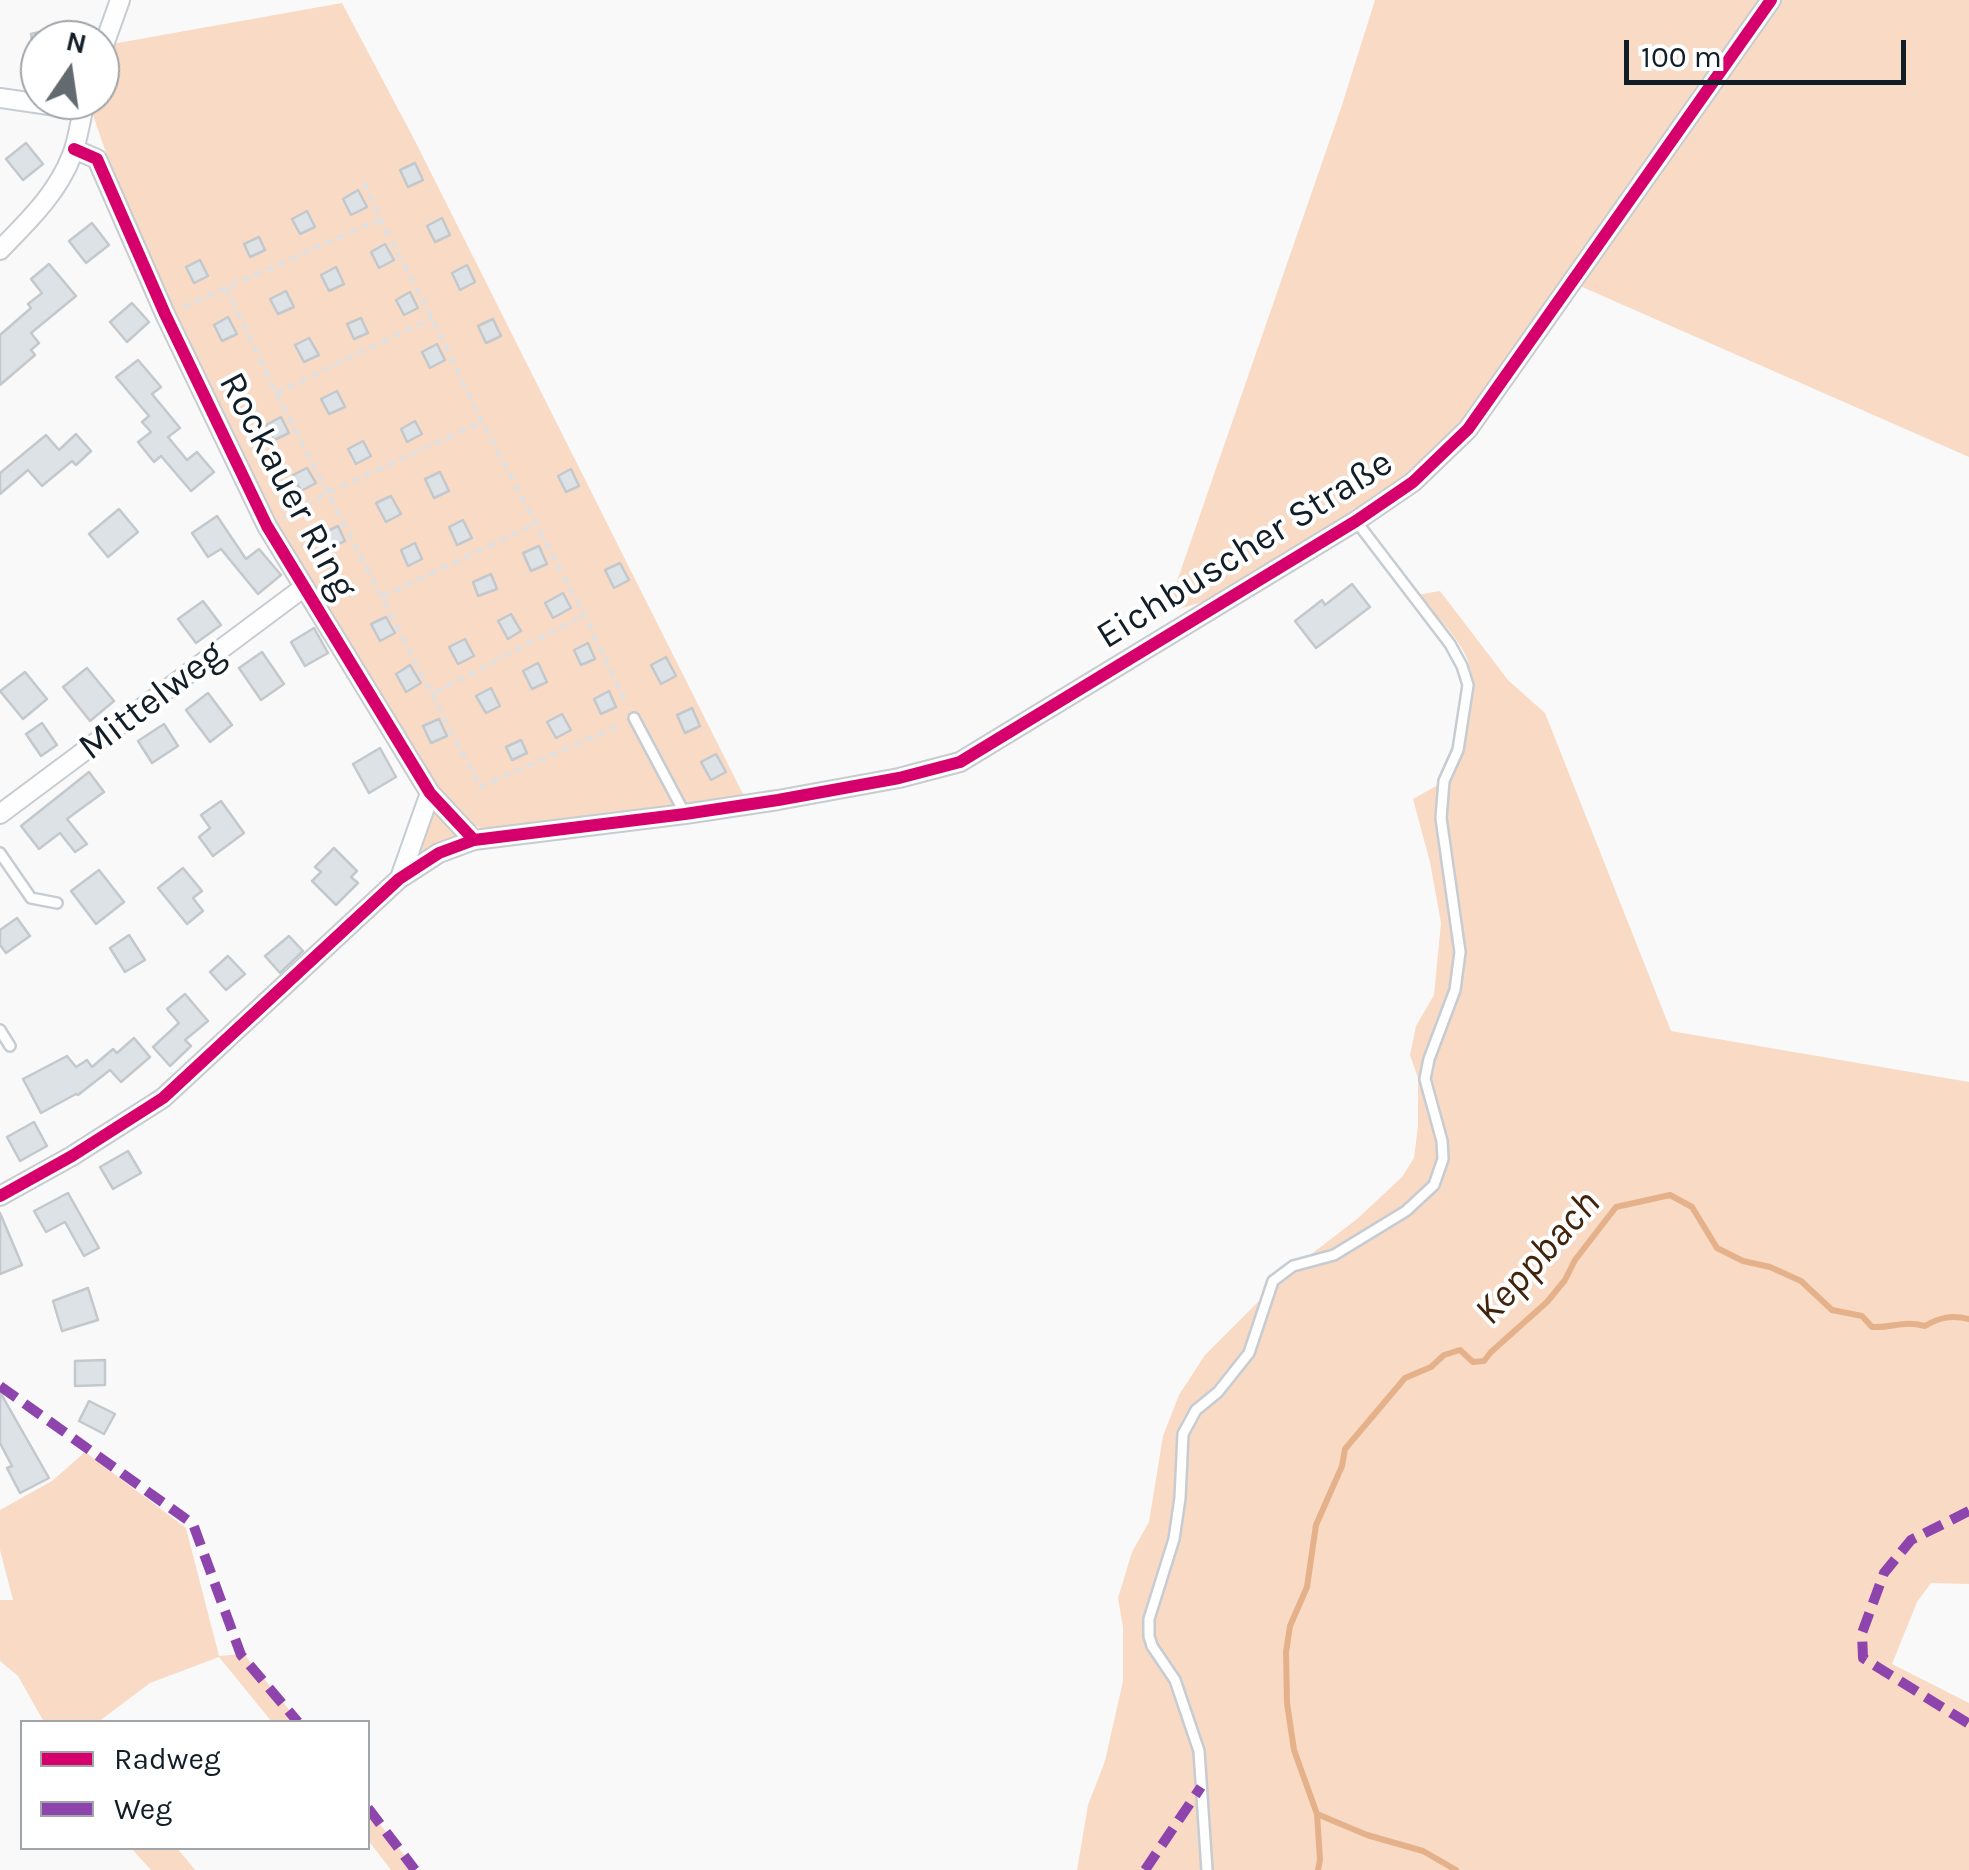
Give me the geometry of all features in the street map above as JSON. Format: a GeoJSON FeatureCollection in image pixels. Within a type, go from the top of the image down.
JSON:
{"type":"FeatureCollection","features":[{"type":"Feature","properties":{"kind":"street","name":"Eichbuscher Straße"},"geometry":{"type":"LineString","coordinates":[[685,814],[899,778],[960,762],[1356,521],[1413,482],[1468,428],[1771,0]]}},
{"type":"Feature","properties":{"kind":"street"},"geometry":{"type":"LineString","coordinates":[[0,250],[44,204],[64,174],[81,120]]}},
{"type":"Feature","properties":{"kind":"street","name":"Rockauer Ring"},"geometry":{"type":"LineString","coordinates":[[74,150],[97,158],[165,314],[266,526],[430,793],[474,840]]}},
{"type":"Feature","properties":{"kind":"street","name":"Mittelweg"},"geometry":{"type":"LineString","coordinates":[[0,814],[303,588]]}},
{"type":"Feature","properties":{"kind":"street"},"geometry":{"type":"LineString","coordinates":[[400,879],[430,793]]}},
{"type":"Feature","properties":{"kind":"street"},"geometry":{"type":"LineString","coordinates":[[0,1196],[163,1098],[400,879],[438,853],[474,840],[685,814]]}},
{"type":"Feature","properties":{"kind":"lane"},"geometry":{"type":"LineString","coordinates":[[1207,1870],[1199,1751],[1176,1680],[1149,1636],[1149,1618],[1174,1539],[1183,1434],[1196,1410],[1218,1392],[1250,1353],[1273,1281],[1292,1266],[1334,1255],[1406,1211],[1434,1185],[1444,1160],[1425,1079],[1454,990],[1460,952],[1441,818],[1444,781],[1458,750],[1468,685],[1450,644],[1356,521]]}},
{"type":"Feature","properties":{"kind":"lane"},"geometry":{"type":"LineString","coordinates":[[634,718],[685,814]]}},
{"type":"Feature","properties":{"kind":"lane"},"geometry":{"type":"LineString","coordinates":[[0,854],[31,898],[57,903]]}},
{"type":"Feature","properties":{"kind":"lane"},"geometry":{"type":"LineString","coordinates":[[0,1030],[10,1046]]}},
{"type":"Feature","properties":{"kind":"path"},"geometry":{"type":"LineString","coordinates":[[226,288],[276,393],[480,787],[634,718],[364,182]]}},
{"type":"Feature","properties":{"kind":"path"},"geometry":{"type":"LineString","coordinates":[[165,314],[380,220]]}},
{"type":"Feature","properties":{"kind":"path"},"geometry":{"type":"LineString","coordinates":[[276,393],[432,318]]}},
{"type":"Feature","properties":{"kind":"path"},"geometry":{"type":"LineString","coordinates":[[266,526],[329,492],[482,422]]}},
{"type":"Feature","properties":{"kind":"path"},"geometry":{"type":"LineString","coordinates":[[382,597],[535,524]]}},
{"type":"Feature","properties":{"kind":"path"},"geometry":{"type":"LineString","coordinates":[[434,693],[584,615]]}},
{"type":"Feature","properties":{"kind":"shaded area"},"geometry":{"type":"Polygon","coordinates":[[[1375,0],[1969,0],[1969,457],[1571,282],[1468,429],[1413,482],[1242,590],[1166,613],[1375,0]]]}},
{"type":"Feature","properties":{"kind":"shaded area"},"geometry":{"type":"Polygon","coordinates":[[[342,3],[748,804],[484,830],[456,816],[267,526],[117,185],[95,120],[120,120],[120,43],[342,3]]]}},
{"type":"Feature","properties":{"kind":"shaded area"},"geometry":{"type":"Polygon","coordinates":[[[1440,591],[1508,680],[1545,713],[1671,1031],[1969,1082],[1969,1584],[1931,1583],[1917,1602],[1892,1664],[1969,1703],[1969,1870],[1077,1870],[1088,1805],[1105,1761],[1123,1681],[1123,1627],[1118,1598],[1132,1552],[1149,1522],[1163,1436],[1179,1395],[1205,1355],[1288,1272],[1357,1219],[1402,1177],[1414,1158],[1418,1078],[1410,1055],[1416,1026],[1434,995],[1441,923],[1413,799],[1452,777],[1472,701],[1471,670],[1466,656],[1417,595],[1440,591]]]}},
{"type":"Feature","properties":{"kind":"shaded area"},"geometry":{"type":"Polygon","coordinates":[[[431,805],[466,838],[409,864],[431,805]]]}},
{"type":"Feature","properties":{"kind":"shaded area"},"geometry":{"type":"Polygon","coordinates":[[[85,1452],[186,1528],[219,1656],[244,1654],[297,1720],[270,1720],[219,1657],[150,1683],[101,1720],[43,1720],[18,1676],[0,1661],[0,1600],[13,1600],[0,1550],[0,1510],[52,1481],[85,1452]]]}},
{"type":"Feature","properties":{"kind":"shaded area"},"geometry":{"type":"Polygon","coordinates":[[[370,1812],[416,1870],[391,1870],[370,1843],[370,1812]]]}},
{"type":"Feature","properties":{"kind":"shaded area"},"geometry":{"type":"Polygon","coordinates":[[[133,1850],[179,1850],[195,1870],[151,1870],[133,1850]]]}},
{"type":"Feature","properties":{"kind":"building"},"geometry":{"type":"Polygon","coordinates":[[[26,143],[43,164],[23,180],[6,159],[26,143]]]}},
{"type":"Feature","properties":{"kind":"building"},"geometry":{"type":"Polygon","coordinates":[[[415,163],[423,180],[408,187],[400,170],[415,163]]]}},
{"type":"Feature","properties":{"kind":"building"},"geometry":{"type":"Polygon","coordinates":[[[358,190],[367,207],[351,215],[343,199],[358,190]]]}},
{"type":"Feature","properties":{"kind":"building"},"geometry":{"type":"Polygon","coordinates":[[[307,211],[315,227],[300,234],[292,219],[307,211]]]}},
{"type":"Feature","properties":{"kind":"building"},"geometry":{"type":"Polygon","coordinates":[[[442,218],[450,235],[435,242],[427,226],[442,218]]]}},
{"type":"Feature","properties":{"kind":"building"},"geometry":{"type":"Polygon","coordinates":[[[92,223],[109,245],[86,263],[69,241],[92,223]]]}},
{"type":"Feature","properties":{"kind":"building"},"geometry":{"type":"Polygon","coordinates":[[[259,237],[265,250],[250,257],[244,244],[259,237]]]}},
{"type":"Feature","properties":{"kind":"building"},"geometry":{"type":"Polygon","coordinates":[[[385,244],[394,260],[379,268],[371,252],[385,244]]]}},
{"type":"Feature","properties":{"kind":"building"},"geometry":{"type":"Polygon","coordinates":[[[200,260],[208,276],[194,283],[186,267],[200,260]]]}},
{"type":"Feature","properties":{"kind":"building"},"geometry":{"type":"Polygon","coordinates":[[[49,264],[76,296],[31,333],[39,343],[31,350],[35,355],[0,385],[0,335],[42,293],[31,279],[49,264]]]}},
{"type":"Feature","properties":{"kind":"building"},"geometry":{"type":"Polygon","coordinates":[[[467,265],[475,282],[460,290],[452,273],[467,265]]]}},
{"type":"Feature","properties":{"kind":"building"},"geometry":{"type":"Polygon","coordinates":[[[336,267],[344,284],[329,291],[321,275],[336,267]]]}},
{"type":"Feature","properties":{"kind":"building"},"geometry":{"type":"Polygon","coordinates":[[[286,291],[294,307],[278,314],[270,299],[286,291]]]}},
{"type":"Feature","properties":{"kind":"building"},"geometry":{"type":"Polygon","coordinates":[[[410,292],[418,308],[404,315],[396,300],[410,292]]]}},
{"type":"Feature","properties":{"kind":"building"},"geometry":{"type":"Polygon","coordinates":[[[132,303],[149,322],[127,342],[110,322],[132,303]]]}},
{"type":"Feature","properties":{"kind":"building"},"geometry":{"type":"Polygon","coordinates":[[[228,317],[237,334],[222,341],[214,325],[228,317]]]}},
{"type":"Feature","properties":{"kind":"building"},"geometry":{"type":"Polygon","coordinates":[[[361,318],[368,333],[354,339],[347,324],[361,318]]]}},
{"type":"Feature","properties":{"kind":"building"},"geometry":{"type":"Polygon","coordinates":[[[493,319],[501,336],[486,343],[478,326],[493,319]]]}},
{"type":"Feature","properties":{"kind":"building"},"geometry":{"type":"Polygon","coordinates":[[[309,338],[319,355],[304,362],[295,345],[309,338]]]}},
{"type":"Feature","properties":{"kind":"building"},"geometry":{"type":"Polygon","coordinates":[[[437,344],[445,360],[430,368],[422,352],[437,344]]]}},
{"type":"Feature","properties":{"kind":"building"},"geometry":{"type":"Polygon","coordinates":[[[138,360],[161,387],[152,394],[180,428],[168,437],[187,460],[197,452],[214,472],[191,491],[161,456],[154,462],[138,442],[151,432],[142,422],[149,416],[116,377],[138,360]]]}},
{"type":"Feature","properties":{"kind":"building"},"geometry":{"type":"Polygon","coordinates":[[[337,391],[345,407],[329,414],[321,399],[337,391]]]}},
{"type":"Feature","properties":{"kind":"building"},"geometry":{"type":"Polygon","coordinates":[[[281,417],[289,433],[274,440],[266,425],[281,417]]]}},
{"type":"Feature","properties":{"kind":"building"},"geometry":{"type":"Polygon","coordinates":[[[415,421],[422,434],[407,442],[401,429],[415,421]]]}},
{"type":"Feature","properties":{"kind":"building"},"geometry":{"type":"Polygon","coordinates":[[[76,434],[91,451],[76,465],[72,461],[42,486],[28,470],[0,494],[0,473],[46,435],[59,450],[76,434]]]}},
{"type":"Feature","properties":{"kind":"building"},"geometry":{"type":"Polygon","coordinates":[[[363,441],[371,456],[356,464],[348,449],[363,441]]]}},
{"type":"Feature","properties":{"kind":"building"},"geometry":{"type":"Polygon","coordinates":[[[307,468],[316,483],[301,491],[293,475],[307,468]]]}},
{"type":"Feature","properties":{"kind":"building"},"geometry":{"type":"Polygon","coordinates":[[[571,469],[579,486],[566,492],[558,476],[571,469]]]}},
{"type":"Feature","properties":{"kind":"building"},"geometry":{"type":"Polygon","coordinates":[[[440,472],[449,491],[434,498],[425,479],[440,472]]]}},
{"type":"Feature","properties":{"kind":"building"},"geometry":{"type":"Polygon","coordinates":[[[391,496],[401,514],[386,522],[376,503],[391,496]]]}},
{"type":"Feature","properties":{"kind":"building"},"geometry":{"type":"Polygon","coordinates":[[[119,509],[138,532],[108,557],[89,534],[119,509]]]}},
{"type":"Feature","properties":{"kind":"building"},"geometry":{"type":"Polygon","coordinates":[[[217,516],[246,559],[259,549],[281,575],[258,594],[221,549],[208,557],[192,533],[217,516]]]}},
{"type":"Feature","properties":{"kind":"building"},"geometry":{"type":"Polygon","coordinates":[[[463,520],[472,538],[457,545],[449,527],[463,520]]]}},
{"type":"Feature","properties":{"kind":"building"},"geometry":{"type":"Polygon","coordinates":[[[338,526],[345,541],[329,549],[321,534],[338,526]]]}},
{"type":"Feature","properties":{"kind":"building"},"geometry":{"type":"Polygon","coordinates":[[[415,543],[422,559],[408,566],[401,550],[415,543]]]}},
{"type":"Feature","properties":{"kind":"building"},"geometry":{"type":"Polygon","coordinates":[[[539,546],[547,564],[531,571],[523,553],[539,546]]]}},
{"type":"Feature","properties":{"kind":"building"},"geometry":{"type":"Polygon","coordinates":[[[620,563],[629,580],[614,588],[605,570],[620,563]]]}},
{"type":"Feature","properties":{"kind":"building"},"geometry":{"type":"Polygon","coordinates":[[[491,574],[497,589],[478,596],[473,582],[491,574]]]}},
{"type":"Feature","properties":{"kind":"building"},"geometry":{"type":"Polygon","coordinates":[[[1352,584],[1370,607],[1316,648],[1295,621],[1352,584]]]}},
{"type":"Feature","properties":{"kind":"building"},"geometry":{"type":"Polygon","coordinates":[[[563,593],[571,608],[553,618],[545,603],[563,593]]]}},
{"type":"Feature","properties":{"kind":"building"},"geometry":{"type":"Polygon","coordinates":[[[203,601],[221,625],[196,643],[178,619],[203,601]]]}},
{"type":"Feature","properties":{"kind":"building"},"geometry":{"type":"Polygon","coordinates":[[[511,614],[521,631],[508,639],[498,621],[511,614]]]}},
{"type":"Feature","properties":{"kind":"building"},"geometry":{"type":"Polygon","coordinates":[[[386,617],[395,633],[380,641],[371,624],[386,617]]]}},
{"type":"Feature","properties":{"kind":"building"},"geometry":{"type":"Polygon","coordinates":[[[314,628],[328,653],[305,666],[291,642],[314,628]]]}},
{"type":"Feature","properties":{"kind":"building"},"geometry":{"type":"Polygon","coordinates":[[[465,639],[474,656],[458,664],[449,647],[465,639]]]}},
{"type":"Feature","properties":{"kind":"building"},"geometry":{"type":"Polygon","coordinates":[[[588,643],[595,659],[581,665],[574,650],[588,643]]]}},
{"type":"Feature","properties":{"kind":"building"},"geometry":{"type":"Polygon","coordinates":[[[262,652],[284,684],[261,700],[239,668],[262,652]]]}},
{"type":"Feature","properties":{"kind":"building"},"geometry":{"type":"Polygon","coordinates":[[[666,657],[676,676],[661,684],[651,665],[666,657]]]}},
{"type":"Feature","properties":{"kind":"building"},"geometry":{"type":"Polygon","coordinates":[[[538,663],[547,682],[532,689],[523,671],[538,663]]]}},
{"type":"Feature","properties":{"kind":"building"},"geometry":{"type":"Polygon","coordinates":[[[410,665],[421,683],[406,692],[396,674],[410,665]]]}},
{"type":"Feature","properties":{"kind":"building"},"geometry":{"type":"Polygon","coordinates":[[[87,668],[114,701],[90,721],[63,687],[87,668]]]}},
{"type":"Feature","properties":{"kind":"building"},"geometry":{"type":"Polygon","coordinates":[[[25,672],[47,699],[23,719],[0,691],[25,672]]]}},
{"type":"Feature","properties":{"kind":"building"},"geometry":{"type":"Polygon","coordinates":[[[491,688],[500,706],[486,713],[476,696],[491,688]]]}},
{"type":"Feature","properties":{"kind":"building"},"geometry":{"type":"Polygon","coordinates":[[[609,691],[616,707],[601,714],[594,699],[609,691]]]}},
{"type":"Feature","properties":{"kind":"building"},"geometry":{"type":"Polygon","coordinates":[[[208,693],[232,725],[210,742],[186,710],[208,693]]]}},
{"type":"Feature","properties":{"kind":"building"},"geometry":{"type":"Polygon","coordinates":[[[692,708],[700,726],[685,733],[677,715],[692,708]]]}},
{"type":"Feature","properties":{"kind":"building"},"geometry":{"type":"Polygon","coordinates":[[[562,714],[571,730],[556,738],[547,722],[562,714]]]}},
{"type":"Feature","properties":{"kind":"building"},"geometry":{"type":"Polygon","coordinates":[[[439,719],[447,736],[431,743],[423,726],[439,719]]]}},
{"type":"Feature","properties":{"kind":"building"},"geometry":{"type":"Polygon","coordinates":[[[42,723],[57,745],[41,756],[26,734],[42,723]]]}},
{"type":"Feature","properties":{"kind":"building"},"geometry":{"type":"Polygon","coordinates":[[[164,724],[178,746],[152,763],[138,741],[164,724]]]}},
{"type":"Feature","properties":{"kind":"building"},"geometry":{"type":"Polygon","coordinates":[[[521,740],[527,753],[512,760],[506,747],[521,740]]]}},
{"type":"Feature","properties":{"kind":"building"},"geometry":{"type":"Polygon","coordinates":[[[380,748],[396,777],[369,793],[353,764],[380,748]]]}},
{"type":"Feature","properties":{"kind":"building"},"geometry":{"type":"Polygon","coordinates":[[[716,754],[726,772],[711,780],[701,762],[716,754]]]}},
{"type":"Feature","properties":{"kind":"building"},"geometry":{"type":"Polygon","coordinates":[[[89,772],[104,792],[67,819],[87,844],[75,852],[60,833],[39,849],[21,826],[89,772]]]}},
{"type":"Feature","properties":{"kind":"building"},"geometry":{"type":"Polygon","coordinates":[[[221,801],[244,833],[213,856],[199,837],[210,828],[201,815],[221,801]]]}},
{"type":"Feature","properties":{"kind":"building"},"geometry":{"type":"Polygon","coordinates":[[[334,848],[357,871],[351,877],[358,883],[336,905],[312,881],[321,872],[315,867],[334,848]]]}},
{"type":"Feature","properties":{"kind":"building"},"geometry":{"type":"Polygon","coordinates":[[[183,868],[202,891],[193,898],[203,911],[187,924],[158,888],[183,868]]]}},
{"type":"Feature","properties":{"kind":"building"},"geometry":{"type":"Polygon","coordinates":[[[99,870],[124,902],[96,924],[71,891],[99,870]]]}},
{"type":"Feature","properties":{"kind":"building"},"geometry":{"type":"Polygon","coordinates":[[[17,918],[30,936],[6,953],[0,945],[0,930],[17,918]]]}},
{"type":"Feature","properties":{"kind":"building"},"geometry":{"type":"Polygon","coordinates":[[[129,935],[145,960],[125,972],[110,948],[129,935]]]}},
{"type":"Feature","properties":{"kind":"building"},"geometry":{"type":"Polygon","coordinates":[[[289,936],[303,951],[280,973],[265,956],[289,936]]]}},
{"type":"Feature","properties":{"kind":"building"},"geometry":{"type":"Polygon","coordinates":[[[228,956],[245,974],[226,990],[210,972],[228,956]]]}},
{"type":"Feature","properties":{"kind":"building"},"geometry":{"type":"Polygon","coordinates":[[[185,994],[208,1021],[185,1040],[191,1046],[170,1066],[153,1047],[179,1023],[167,1009],[185,994]]]}},
{"type":"Feature","properties":{"kind":"building"},"geometry":{"type":"Polygon","coordinates":[[[134,1038],[150,1057],[121,1082],[110,1070],[78,1095],[41,1113],[23,1079],[67,1056],[76,1067],[87,1060],[92,1067],[134,1038]]]}},
{"type":"Feature","properties":{"kind":"building"},"geometry":{"type":"Polygon","coordinates":[[[34,1122],[47,1146],[20,1161],[7,1137],[34,1122]]]}},
{"type":"Feature","properties":{"kind":"building"},"geometry":{"type":"Polygon","coordinates":[[[128,1151],[141,1173],[113,1189],[100,1167],[128,1151]]]}},
{"type":"Feature","properties":{"kind":"building"},"geometry":{"type":"Polygon","coordinates":[[[68,1193],[99,1248],[84,1256],[65,1222],[46,1232],[34,1211],[68,1193]]]}},
{"type":"Feature","properties":{"kind":"building"},"geometry":{"type":"Polygon","coordinates":[[[0,1213],[22,1265],[0,1274],[0,1213]]]}},
{"type":"Feature","properties":{"kind":"building"},"geometry":{"type":"Polygon","coordinates":[[[88,1288],[98,1320],[62,1331],[53,1301],[88,1288]]]}},
{"type":"Feature","properties":{"kind":"building"},"geometry":{"type":"Polygon","coordinates":[[[105,1360],[105,1385],[75,1386],[75,1361],[105,1360]]]}},
{"type":"Feature","properties":{"kind":"building"},"geometry":{"type":"Polygon","coordinates":[[[0,1392],[49,1478],[20,1493],[0,1443],[0,1392]]]}},
{"type":"Feature","properties":{"kind":"building"},"geometry":{"type":"Polygon","coordinates":[[[89,1401],[115,1414],[104,1434],[79,1421],[89,1401]]]}},
{"type":"Feature","properties":{"kind":"waterway","name":"Keppbach"},"geometry":{"type":"LineString","coordinates":[[1318,1870],[1317,1814],[1294,1750],[1287,1703],[1290,1626],[1307,1587],[1316,1525],[1342,1466],[1345,1449],[1405,1378],[1460,1350],[1473,1362],[1484,1361],[1547,1302],[1616,1207],[1670,1195],[1692,1207],[1717,1248],[1801,1281],[1832,1310],[1862,1316],[1872,1327],[1925,1326],[1946,1318],[1969,1319]]}},
{"type":"Feature","properties":{"kind":"waterway"},"geometry":{"type":"LineString","coordinates":[[1317,1814],[1367,1835],[1423,1851],[1456,1870]]}},
{"type":"Feature","properties":{"kind":"marked path"},"geometry":{"type":"LineString","coordinates":[[0,1386],[193,1524],[241,1655],[296,1720]]}},
{"type":"Feature","properties":{"kind":"marked path"},"geometry":{"type":"LineString","coordinates":[[1969,1511],[1911,1540],[1884,1573],[1862,1633],[1863,1658],[1969,1724]]}},
{"type":"Feature","properties":{"kind":"marked path"},"geometry":{"type":"LineString","coordinates":[[1145,1870],[1201,1787]]}},
{"type":"Feature","properties":{"kind":"marked path"},"geometry":{"type":"LineString","coordinates":[[370,1811],[415,1870]]}},
{"type":"Feature","properties":{"kind":"cycle path"},"geometry":{"type":"LineString","coordinates":[[0,1196],[163,1098],[399,879],[439,853],[474,840],[778,800],[899,778],[960,762],[1356,521],[1413,482],[1468,429],[1771,0]]}},
{"type":"Feature","properties":{"kind":"cycle path"},"geometry":{"type":"LineString","coordinates":[[74,149],[97,159],[165,314],[267,526],[430,793],[474,840]]}}]}
